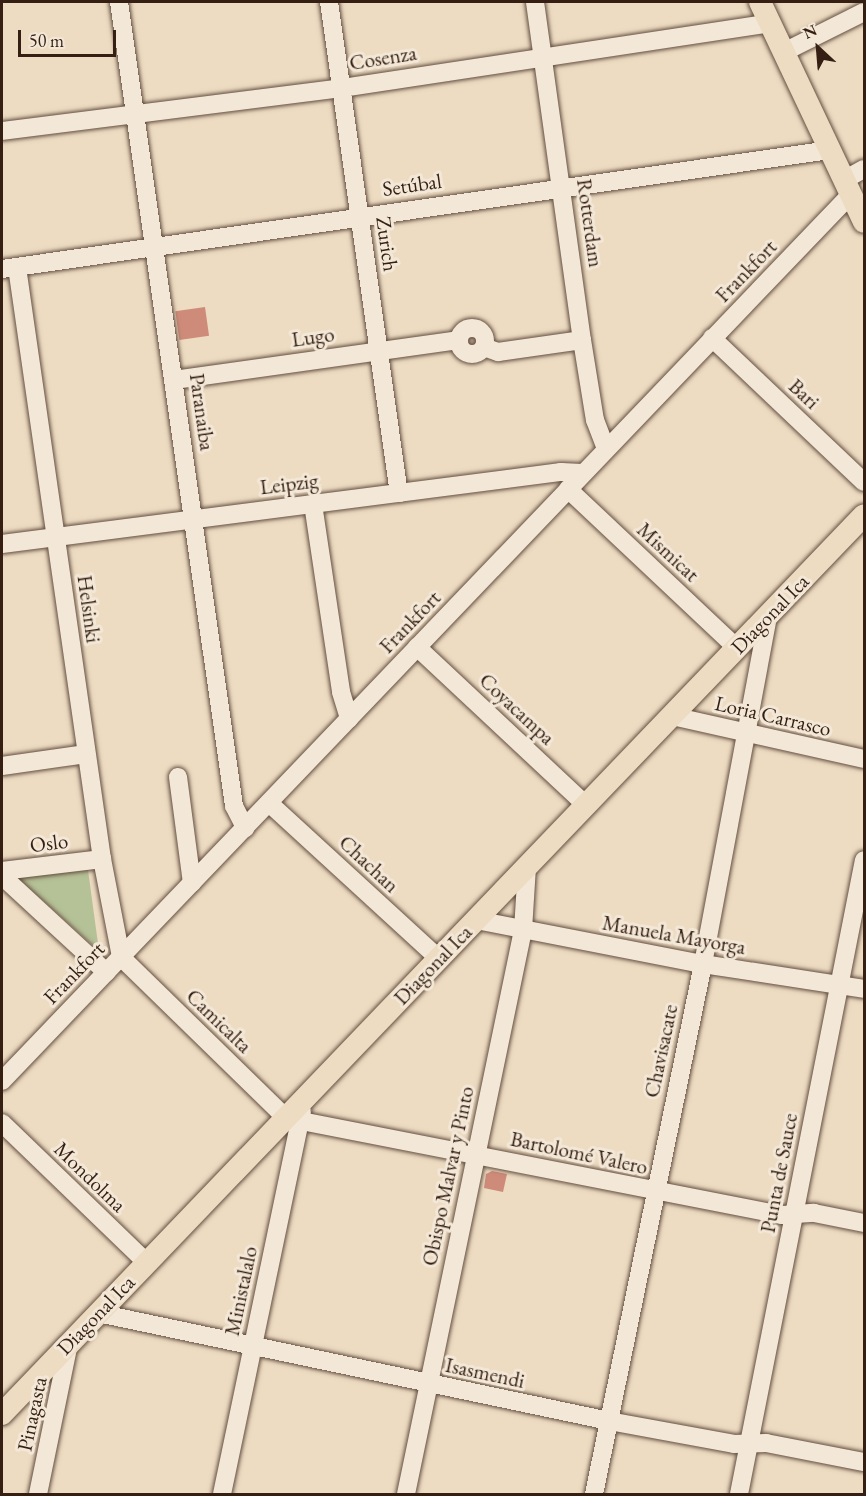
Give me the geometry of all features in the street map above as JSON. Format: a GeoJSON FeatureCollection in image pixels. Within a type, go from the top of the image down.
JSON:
{"type":"FeatureCollection","features":[{"type":"Feature","properties":{"kind":"main road"},"geometry":{"type":"LineString","coordinates":[[760,2],[864,222]]}},
{"type":"Feature","properties":{"kind":"main road","name":"Diagonal Ica"},"geometry":{"type":"LineString","coordinates":[[2,1414],[147,1263],[292,1120],[305,1098],[737,648],[862,522]]}},
{"type":"Feature","properties":{"kind":"street","name":"Paranaiba"},"geometry":{"type":"LineString","coordinates":[[119,2],[157,247],[234,806],[245,828]]}},
{"type":"Feature","properties":{"kind":"street","name":"Zurich"},"geometry":{"type":"LineString","coordinates":[[329,2],[399,493]]}},
{"type":"Feature","properties":{"kind":"street","name":"Rotterdam"},"geometry":{"type":"LineString","coordinates":[[535,2],[582,340],[595,420],[606,449]]}},
{"type":"Feature","properties":{"kind":"street"},"geometry":{"type":"LineString","coordinates":[[784,52],[864,12]]}},
{"type":"Feature","properties":{"kind":"street","name":"Cosenza"},"geometry":{"type":"LineString","coordinates":[[2,131],[342,88],[543,55],[770,23]]}},
{"type":"Feature","properties":{"kind":"street","name":"Setúbal"},"geometry":{"type":"LineString","coordinates":[[9,268],[360,215],[830,150]]}},
{"type":"Feature","properties":{"kind":"street"},"geometry":{"type":"LineString","coordinates":[[847,187],[864,169]]}},
{"type":"Feature","properties":{"kind":"street","name":"Frankfort"},"geometry":{"type":"LineString","coordinates":[[2,1081],[712,338],[847,187]]}},
{"type":"Feature","properties":{"kind":"street","name":"Helsinki"},"geometry":{"type":"LineString","coordinates":[[9,268],[56,537],[102,859],[121,957]]}},
{"type":"Feature","properties":{"kind":"street","name":"Lugo"},"geometry":{"type":"LineString","coordinates":[[174,380],[458,340],[465,329],[473,327],[484,335],[484,347],[498,352],[582,340]]}},
{"type":"Feature","properties":{"kind":"street","name":"Bari"},"geometry":{"type":"LineString","coordinates":[[712,338],[864,482]]}},
{"type":"Feature","properties":{"kind":"street","name":"Leipzig"},"geometry":{"type":"LineString","coordinates":[[2,544],[399,493],[582,473]]}},
{"type":"Feature","properties":{"kind":"street","name":"Mismicat"},"geometry":{"type":"LineString","coordinates":[[568,489],[737,648]]}},
{"type":"Feature","properties":{"kind":"street"},"geometry":{"type":"LineString","coordinates":[[313,504],[341,692],[349,718]]}},
{"type":"Feature","properties":{"kind":"street","name":"Chavisacate"},"geometry":{"type":"LineString","coordinates":[[594,1494],[703,963],[748,733],[768,616]]}},
{"type":"Feature","properties":{"kind":"street","name":"Coyacampa"},"geometry":{"type":"LineString","coordinates":[[417,647],[586,805]]}},
{"type":"Feature","properties":{"kind":"street","name":"Loria Carrasco"},"geometry":{"type":"LineString","coordinates":[[672,716],[864,759]]}},
{"type":"Feature","properties":{"kind":"street"},"geometry":{"type":"LineString","coordinates":[[2,766],[86,754]]}},
{"type":"Feature","properties":{"kind":"street"},"geometry":{"type":"LineString","coordinates":[[178,777],[192,883]]}},
{"type":"Feature","properties":{"kind":"street","name":"Chachan"},"geometry":{"type":"LineString","coordinates":[[268,802],[439,958]]}},
{"type":"Feature","properties":{"kind":"street","name":"Oslo"},"geometry":{"type":"LineString","coordinates":[[2,871],[102,859]]}},
{"type":"Feature","properties":{"kind":"street","name":"Punta de Sauce"},"geometry":{"type":"LineString","coordinates":[[739,1494],[864,860]]}},
{"type":"Feature","properties":{"kind":"street","name":"Obispo Malvar y Pinto"},"geometry":{"type":"LineString","coordinates":[[406,1494],[523,930],[528,866]]}},
{"type":"Feature","properties":{"kind":"street"},"geometry":{"type":"LineString","coordinates":[[2,876],[106,972]]}},
{"type":"Feature","properties":{"kind":"street","name":"Manuela Mayorga"},"geometry":{"type":"LineString","coordinates":[[476,920],[703,963],[864,989]]}},
{"type":"Feature","properties":{"kind":"street","name":"Camicalta"},"geometry":{"type":"LineString","coordinates":[[121,957],[292,1120]]}},
{"type":"Feature","properties":{"kind":"street"},"geometry":{"type":"LineString","coordinates":[[2,1054],[15,1067]]}},
{"type":"Feature","properties":{"kind":"street","name":"Bartolomé Valero"},"geometry":{"type":"LineString","coordinates":[[292,1120],[782,1215],[814,1213],[864,1223]]}},
{"type":"Feature","properties":{"kind":"street","name":"Ministalalo"},"geometry":{"type":"LineString","coordinates":[[222,1494],[252,1347],[292,1120]]}},
{"type":"Feature","properties":{"kind":"street","name":"Mondolma"},"geometry":{"type":"LineString","coordinates":[[2,1123],[147,1263]]}},
{"type":"Feature","properties":{"kind":"street","name":"Isasmendi"},"geometry":{"type":"LineString","coordinates":[[98,1313],[609,1421],[749,1444],[766,1443],[864,1462]]}},
{"type":"Feature","properties":{"kind":"street","name":"Pinagasta"},"geometry":{"type":"LineString","coordinates":[[38,1494],[69,1344]]}},
{"type":"Feature","properties":{"kind":"green space"},"geometry":{"type":"Polygon","coordinates":[[[88,870],[99,951],[18,878],[88,870]]]}},
{"type":"Feature","properties":{"kind":"building"},"geometry":{"type":"Polygon","coordinates":[[[205,307],[209,336],[179,340],[175,311],[205,307]]]}},
{"type":"Feature","properties":{"kind":"building"},"geometry":{"type":"Polygon","coordinates":[[[492,1171],[507,1174],[503,1192],[484,1188],[486,1174],[492,1171]]]}}]}
